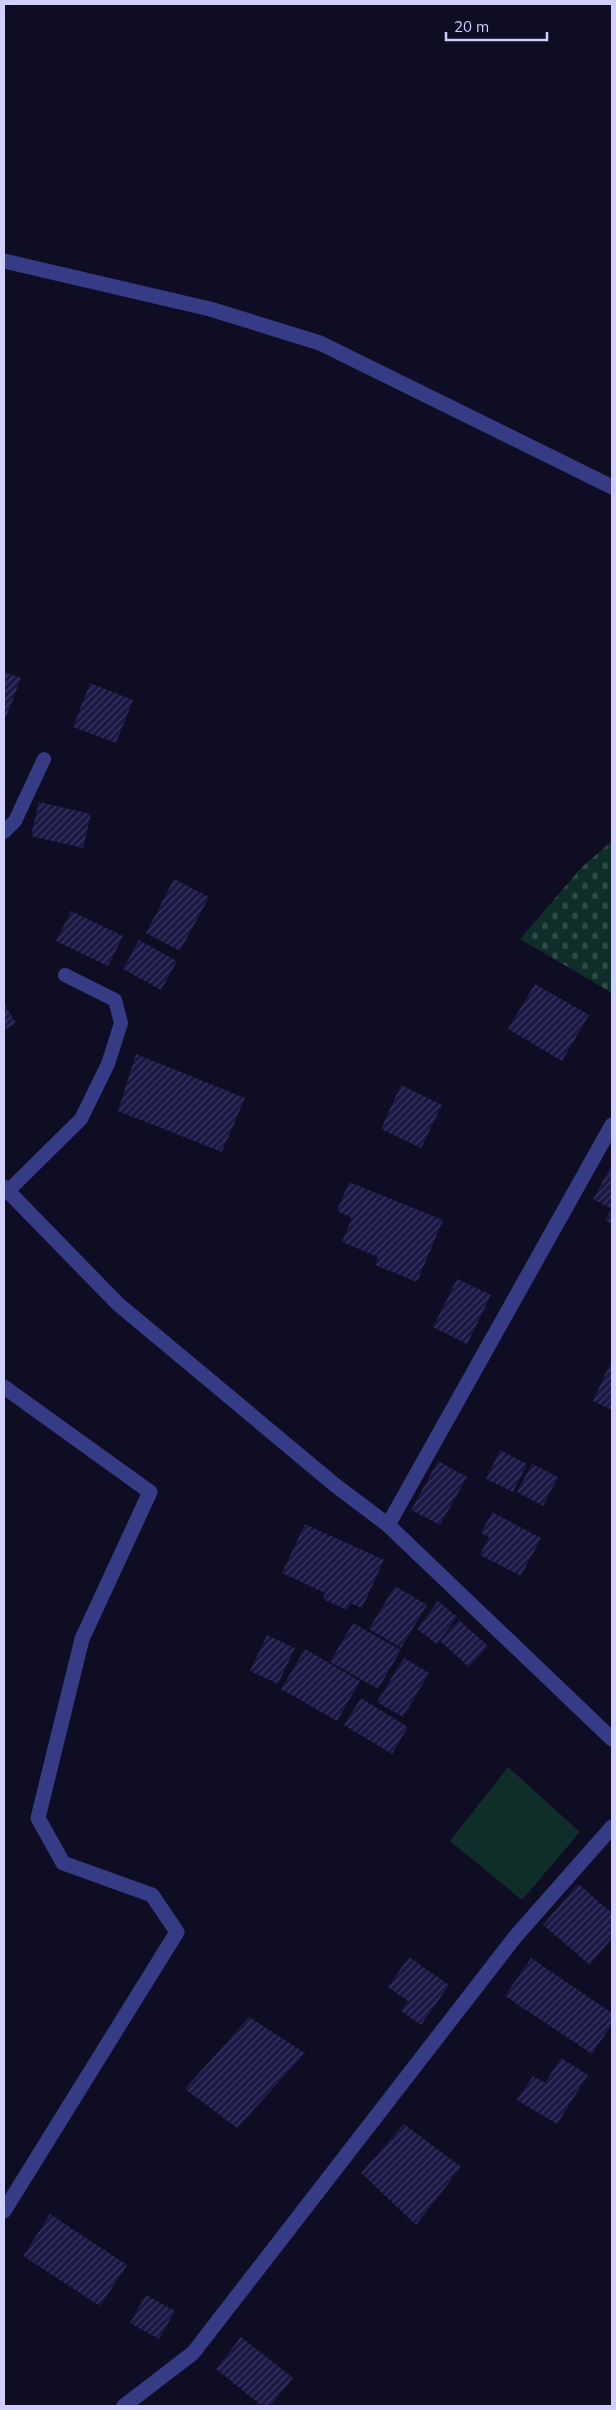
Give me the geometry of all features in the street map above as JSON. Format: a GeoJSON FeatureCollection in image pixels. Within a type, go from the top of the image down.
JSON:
{"type":"FeatureCollection","features":[{"type":"Feature","properties":{"kind":"street"},"geometry":{"type":"LineString","coordinates":[[4,261],[210,309],[320,343],[612,487]]}},
{"type":"Feature","properties":{"kind":"street"},"geometry":{"type":"LineString","coordinates":[[388,1525],[612,1125]]}},
{"type":"Feature","properties":{"kind":"street"},"geometry":{"type":"LineString","coordinates":[[5,1189],[118,1304],[335,1485],[388,1525],[612,1739]]}},
{"type":"Feature","properties":{"kind":"street"},"geometry":{"type":"LineString","coordinates":[[4,1387],[150,1492],[82,1639],[38,1818],[63,1864],[152,1895],[177,1932],[4,2211]]}},
{"type":"Feature","properties":{"kind":"street"},"geometry":{"type":"LineString","coordinates":[[124,2406],[193,2353],[515,1937],[612,1827]]}},
{"type":"Feature","properties":{"kind":"lane"},"geometry":{"type":"LineString","coordinates":[[4,832],[15,821],[44,759]]}},
{"type":"Feature","properties":{"kind":"lane"},"geometry":{"type":"LineString","coordinates":[[5,1189],[81,1119],[108,1064],[121,1023],[115,1000],[65,975]]}},
{"type":"Feature","properties":{"kind":"green space"},"geometry":{"type":"Polygon","coordinates":[[[612,841],[612,993],[520,939],[582,867],[612,841]]]}},
{"type":"Feature","properties":{"kind":"green space"},"geometry":{"type":"Polygon","coordinates":[[[508,1767],[580,1832],[522,1900],[450,1841],[508,1767]]]}},
{"type":"Feature","properties":{"kind":"building"},"geometry":{"type":"Polygon","coordinates":[[[4,672],[21,678],[6,717],[4,716],[4,672]]]}},
{"type":"Feature","properties":{"kind":"building"},"geometry":{"type":"Polygon","coordinates":[[[90,683],[133,700],[116,743],[73,727],[90,683]]]}},
{"type":"Feature","properties":{"kind":"building"},"geometry":{"type":"Polygon","coordinates":[[[39,802],[91,814],[83,848],[31,836],[39,802]]]}},
{"type":"Feature","properties":{"kind":"building"},"geometry":{"type":"Polygon","coordinates":[[[174,879],[209,897],[180,951],[146,933],[174,879]]]}},
{"type":"Feature","properties":{"kind":"building"},"geometry":{"type":"Polygon","coordinates":[[[71,911],[123,936],[108,966],[56,941],[71,911]]]}},
{"type":"Feature","properties":{"kind":"building"},"geometry":{"type":"Polygon","coordinates":[[[139,940],[177,961],[161,990],[123,969],[139,940]]]}},
{"type":"Feature","properties":{"kind":"building"},"geometry":{"type":"Polygon","coordinates":[[[535,984],[589,1015],[562,1061],[508,1029],[535,984]]]}},
{"type":"Feature","properties":{"kind":"building"},"geometry":{"type":"Polygon","coordinates":[[[4,1004],[16,1023],[4,1030],[4,1004]]]}},
{"type":"Feature","properties":{"kind":"building"},"geometry":{"type":"Polygon","coordinates":[[[136,1054],[245,1098],[222,1152],[118,1111],[136,1054]]]}},
{"type":"Feature","properties":{"kind":"building"},"geometry":{"type":"Polygon","coordinates":[[[401,1085],[442,1105],[421,1148],[381,1129],[401,1085]]]}},
{"type":"Feature","properties":{"kind":"building"},"geometry":{"type":"Polygon","coordinates":[[[610,1168],[612,1169],[612,1209],[593,1199],[610,1168]]]}},
{"type":"Feature","properties":{"kind":"building"},"geometry":{"type":"Polygon","coordinates":[[[349,1182],[443,1220],[417,1282],[375,1265],[378,1257],[342,1242],[352,1218],[337,1211],[349,1182]]]}},
{"type":"Feature","properties":{"kind":"building"},"geometry":{"type":"Polygon","coordinates":[[[612,1209],[612,1224],[605,1220],[612,1209]]]}},
{"type":"Feature","properties":{"kind":"building"},"geometry":{"type":"Polygon","coordinates":[[[457,1279],[491,1295],[467,1344],[433,1327],[457,1279]]]}},
{"type":"Feature","properties":{"kind":"building"},"geometry":{"type":"Polygon","coordinates":[[[610,1364],[612,1365],[612,1410],[593,1401],[610,1364]]]}},
{"type":"Feature","properties":{"kind":"building"},"geometry":{"type":"Polygon","coordinates":[[[500,1450],[527,1464],[513,1492],[486,1479],[500,1450]]]}},
{"type":"Feature","properties":{"kind":"building"},"geometry":{"type":"Polygon","coordinates":[[[438,1461],[467,1477],[440,1525],[411,1510],[438,1461]]]}},
{"type":"Feature","properties":{"kind":"building"},"geometry":{"type":"Polygon","coordinates":[[[532,1464],[558,1477],[543,1506],[517,1492],[532,1464]]]}},
{"type":"Feature","properties":{"kind":"building"},"geometry":{"type":"Polygon","coordinates":[[[492,1512],[541,1538],[521,1576],[480,1555],[489,1537],[481,1533],[492,1512]]]}},
{"type":"Feature","properties":{"kind":"building"},"geometry":{"type":"Polygon","coordinates":[[[305,1524],[384,1560],[362,1608],[350,1603],[347,1610],[323,1599],[325,1593],[282,1573],[305,1524]]]}},
{"type":"Feature","properties":{"kind":"building"},"geometry":{"type":"Polygon","coordinates":[[[395,1586],[427,1605],[401,1648],[369,1629],[395,1586]]]}},
{"type":"Feature","properties":{"kind":"building"},"geometry":{"type":"Polygon","coordinates":[[[438,1601],[457,1617],[437,1644],[417,1629],[438,1601]]]}},
{"type":"Feature","properties":{"kind":"building"},"geometry":{"type":"Polygon","coordinates":[[[459,1620],[488,1646],[469,1667],[440,1641],[459,1620]]]}},
{"type":"Feature","properties":{"kind":"building"},"geometry":{"type":"Polygon","coordinates":[[[353,1623],[401,1650],[378,1689],[330,1662],[353,1623]]]}},
{"type":"Feature","properties":{"kind":"building"},"geometry":{"type":"Polygon","coordinates":[[[267,1635],[295,1648],[278,1684],[250,1671],[267,1635]]]}},
{"type":"Feature","properties":{"kind":"building"},"geometry":{"type":"Polygon","coordinates":[[[305,1649],[360,1681],[337,1721],[281,1689],[305,1649]]]}},
{"type":"Feature","properties":{"kind":"building"},"geometry":{"type":"Polygon","coordinates":[[[404,1658],[429,1673],[403,1717],[377,1702],[404,1658]]]}},
{"type":"Feature","properties":{"kind":"building"},"geometry":{"type":"Polygon","coordinates":[[[361,1698],[408,1727],[392,1754],[344,1725],[361,1698]]]}},
{"type":"Feature","properties":{"kind":"building"},"geometry":{"type":"Polygon","coordinates":[[[578,1884],[612,1913],[612,1938],[590,1965],[543,1925],[578,1884]]]}},
{"type":"Feature","properties":{"kind":"building"},"geometry":{"type":"Polygon","coordinates":[[[409,1957],[449,1985],[421,2025],[401,2011],[408,2001],[388,1987],[409,1957]]]}},
{"type":"Feature","properties":{"kind":"building"},"geometry":{"type":"Polygon","coordinates":[[[531,1958],[612,2013],[612,2024],[592,2054],[505,1996],[531,1958]]]}},
{"type":"Feature","properties":{"kind":"building"},"geometry":{"type":"Polygon","coordinates":[[[249,2017],[305,2053],[237,2128],[185,2089],[249,2017]]]}},
{"type":"Feature","properties":{"kind":"building"},"geometry":{"type":"Polygon","coordinates":[[[561,2058],[588,2075],[557,2124],[517,2100],[533,2076],[545,2083],[561,2058]]]}},
{"type":"Feature","properties":{"kind":"building"},"geometry":{"type":"Polygon","coordinates":[[[404,2124],[461,2167],[416,2225],[361,2173],[404,2124]]]}},
{"type":"Feature","properties":{"kind":"building"},"geometry":{"type":"Polygon","coordinates":[[[50,2214],[127,2265],[100,2306],[23,2256],[50,2214]]]}},
{"type":"Feature","properties":{"kind":"building"},"geometry":{"type":"Polygon","coordinates":[[[146,2295],[175,2311],[159,2339],[130,2323],[146,2295]]]}},
{"type":"Feature","properties":{"kind":"building"},"geometry":{"type":"Polygon","coordinates":[[[241,2337],[293,2378],[270,2406],[262,2406],[216,2369],[241,2337]]]}}]}
